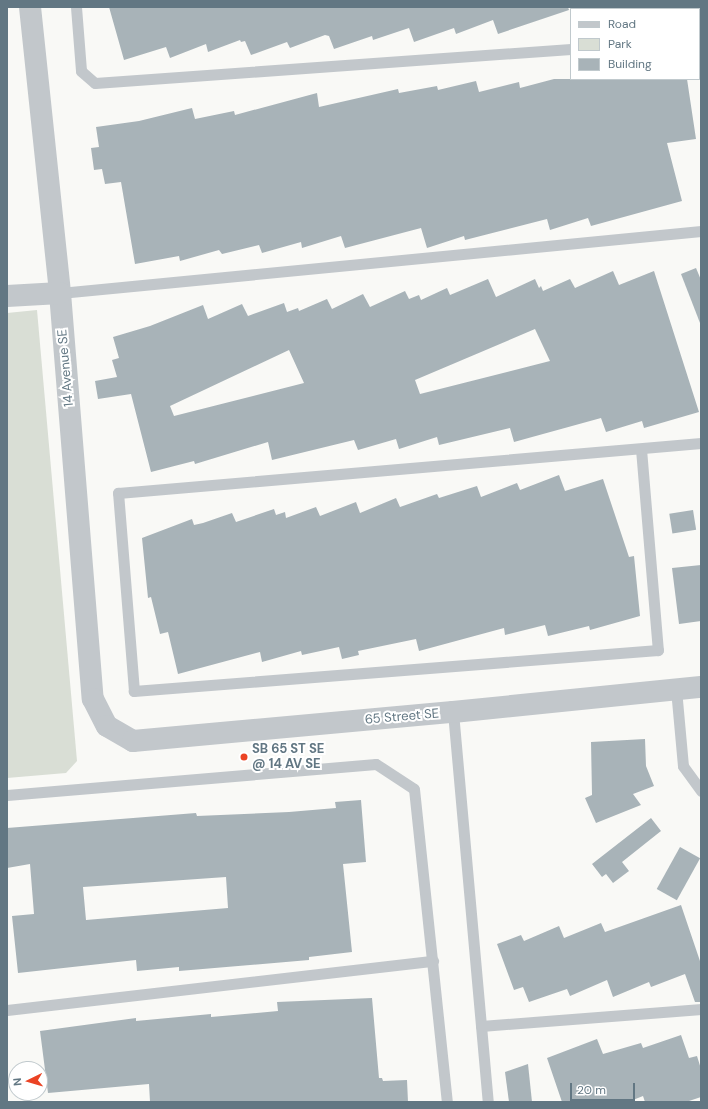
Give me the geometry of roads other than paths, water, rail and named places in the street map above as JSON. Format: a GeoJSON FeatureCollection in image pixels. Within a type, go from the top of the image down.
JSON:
{"type":"FeatureCollection","features":[{"type":"Feature","properties":{"kind":"street","name":"14 Avenue SE"},"geometry":{"type":"LineString","coordinates":[[30,7],[60,293],[93,699],[107,726]]}},
{"type":"Feature","properties":{"kind":"street"},"geometry":{"type":"LineString","coordinates":[[7,296],[60,293]]}},
{"type":"Feature","properties":{"kind":"street","name":"65 Street SE"},"geometry":{"type":"LineString","coordinates":[[107,726],[133,741],[453,712],[701,687]]}},
{"type":"Feature","properties":{"kind":"lane"},"geometry":{"type":"LineString","coordinates":[[76,7],[81,71],[95,83],[570,49]]}},
{"type":"Feature","properties":{"kind":"lane"},"geometry":{"type":"LineString","coordinates":[[60,293],[701,231]]}},
{"type":"Feature","properties":{"kind":"lane"},"geometry":{"type":"LineString","coordinates":[[641,449],[658,650],[134,691],[118,493],[701,443]]}},
{"type":"Feature","properties":{"kind":"lane"},"geometry":{"type":"LineString","coordinates":[[676,689],[683,766],[701,791]]}},
{"type":"Feature","properties":{"kind":"lane"},"geometry":{"type":"LineString","coordinates":[[453,712],[488,1102]]}},
{"type":"Feature","properties":{"kind":"lane"},"geometry":{"type":"LineString","coordinates":[[7,795],[376,764],[414,789],[447,1102]]}},
{"type":"Feature","properties":{"kind":"lane"},"geometry":{"type":"LineString","coordinates":[[7,1010],[433,961]]}},
{"type":"Feature","properties":{"kind":"lane"},"geometry":{"type":"LineString","coordinates":[[481,1026],[701,1009]]}},
{"type":"Feature","properties":{"kind":"place","name":"SB 65 ST SE @ 14 AV SE"},"geometry":{"type":"Point","coordinates":[244,757]}}]}
